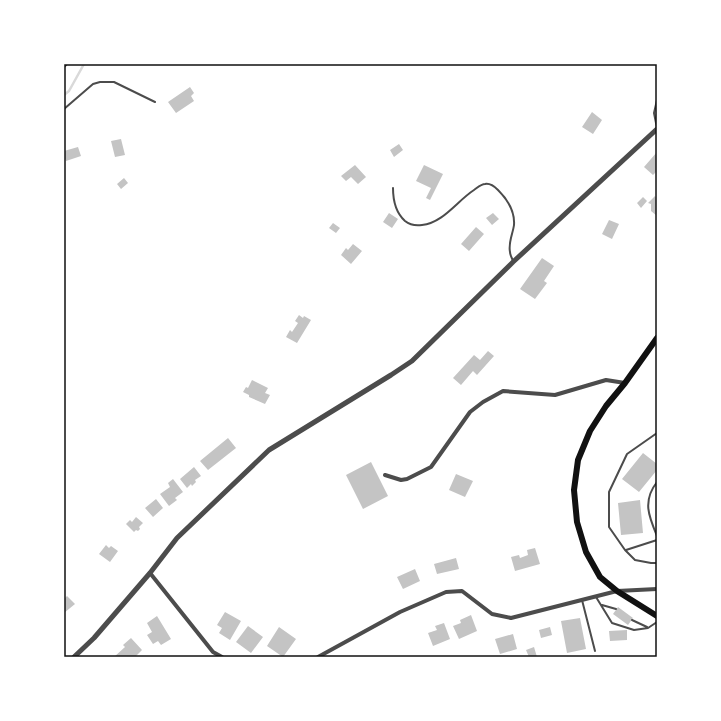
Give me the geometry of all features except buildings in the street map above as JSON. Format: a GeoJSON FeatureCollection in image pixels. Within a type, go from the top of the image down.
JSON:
{"type":"FeatureCollection","features":[{"type":"Feature","properties":{"kind":"main road"},"geometry":{"type":"LineString","coordinates":[[657,338],[625,383],[606,406],[590,431],[578,460],[574,490],[577,522],[586,552],[600,577],[617,591],[657,616]]}},
{"type":"Feature","properties":{"kind":"street"},"geometry":{"type":"LineString","coordinates":[[74,657],[94,638],[150,573],[177,538],[269,450],[412,361],[513,262],[657,129]]}},
{"type":"Feature","properties":{"kind":"street"},"geometry":{"type":"LineString","coordinates":[[385,475],[401,480],[407,479],[432,467],[470,412],[483,402],[503,391],[555,395],[606,380],[625,383]]}},
{"type":"Feature","properties":{"kind":"street"},"geometry":{"type":"LineString","coordinates":[[150,573],[213,652],[222,657]]}},
{"type":"Feature","properties":{"kind":"street"},"geometry":{"type":"LineString","coordinates":[[318,657],[400,612],[446,592],[462,591],[492,614],[511,618],[617,591],[657,589]]}},
{"type":"Feature","properties":{"kind":"lane"},"geometry":{"type":"LineString","coordinates":[[64,109],[93,84],[100,82],[114,82],[155,102]]}},
{"type":"Feature","properties":{"kind":"lane"},"geometry":{"type":"LineString","coordinates":[[657,100],[654,113],[657,129]]}},
{"type":"Feature","properties":{"kind":"lane"},"geometry":{"type":"LineString","coordinates":[[393,188],[395,207],[399,214],[404,220],[415,226],[436,222],[472,191],[485,184],[491,184],[498,189],[512,209],[514,216],[510,252],[513,262]]}},
{"type":"Feature","properties":{"kind":"lane"},"geometry":{"type":"LineString","coordinates":[[657,433],[627,454],[609,492],[609,527],[634,560],[657,563]]}},
{"type":"Feature","properties":{"kind":"lane"},"geometry":{"type":"LineString","coordinates":[[657,482],[652,488],[648,500],[649,516],[657,536]]}},
{"type":"Feature","properties":{"kind":"lane"},"geometry":{"type":"LineString","coordinates":[[625,550],[657,540]]}},
{"type":"Feature","properties":{"kind":"lane"},"geometry":{"type":"LineString","coordinates":[[596,596],[612,624],[634,630],[648,628],[657,622]]}},
{"type":"Feature","properties":{"kind":"lane"},"geometry":{"type":"LineString","coordinates":[[582,600],[595,651]]}},
{"type":"Feature","properties":{"kind":"lane"},"geometry":{"type":"LineString","coordinates":[[601,605],[616,609]]}},
{"type":"Feature","properties":{"kind":"lane"},"geometry":{"type":"LineString","coordinates":[[632,620],[648,628]]}},
{"type":"Feature","properties":{"kind":"waterway"},"geometry":{"type":"LineString","coordinates":[[64,95],[69,91],[84,64]]}}]}
